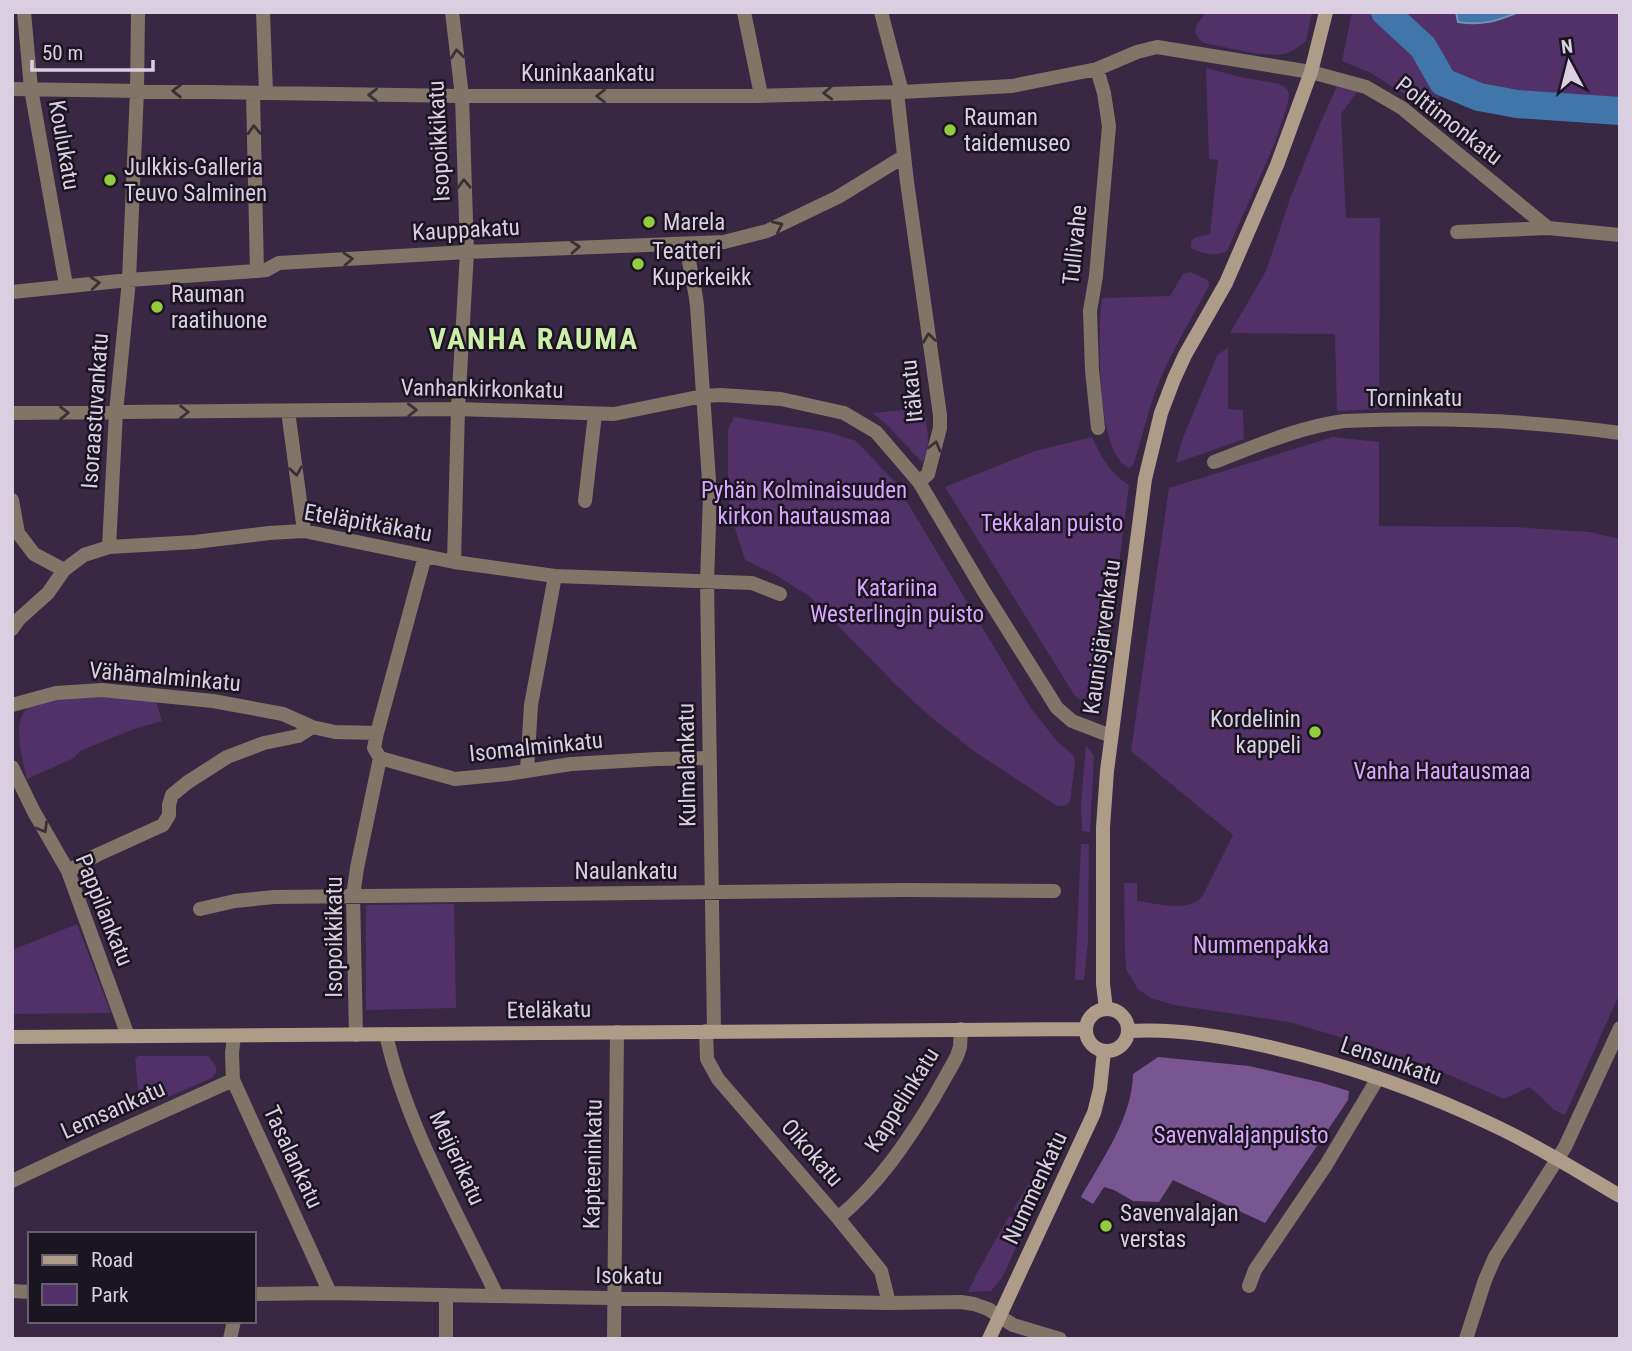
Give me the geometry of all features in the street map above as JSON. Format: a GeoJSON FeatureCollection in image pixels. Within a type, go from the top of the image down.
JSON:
{"type":"FeatureCollection","features":[{"type":"Feature","properties":{"kind":"main road","name":"Kaunisjärvenkatu"},"geometry":{"type":"LineString","coordinates":[[1106,1009],[1103,971],[1103,827],[1111,736],[1145,479],[1161,413],[1185,355],[1231,273],[1277,165],[1311,72],[1326,12]]}},
{"type":"Feature","properties":{"kind":"main road"},"geometry":{"type":"LineString","coordinates":[[1106,1009],[1125,1019],[1128,1031],[1127,1038],[1119,1048],[1112,1051],[1097,1049],[1088,1040],[1086,1028],[1092,1015],[1106,1009]]}},
{"type":"Feature","properties":{"kind":"main road","name":"Eteläkatu"},"geometry":{"type":"LineString","coordinates":[[12,1037],[1086,1028]]}},
{"type":"Feature","properties":{"kind":"main road","name":"Lensunkatu"},"geometry":{"type":"LineString","coordinates":[[1128,1031],[1152,1029],[1237,1040],[1289,1051],[1378,1078],[1438,1100],[1496,1126],[1620,1196]]}},
{"type":"Feature","properties":{"kind":"main road","name":"Nummenkatu"},"geometry":{"type":"LineString","coordinates":[[989,1339],[1094,1113],[1100,1089],[1104,1051]]}},
{"type":"Feature","properties":{"kind":"street","name":"Koulukatu"},"geometry":{"type":"LineString","coordinates":[[24,12],[31,89],[66,285]]}},
{"type":"Feature","properties":{"kind":"street","name":"Isoraastuvankatu"},"geometry":{"type":"LineString","coordinates":[[108,547],[116,412],[129,279],[138,12]]}},
{"type":"Feature","properties":{"kind":"street"},"geometry":{"type":"LineString","coordinates":[[257,271],[259,93],[263,12]]}},
{"type":"Feature","properties":{"kind":"street","name":"Isopoikkikatu"},"geometry":{"type":"LineString","coordinates":[[452,12],[462,96],[467,252],[458,409],[454,562]]}},
{"type":"Feature","properties":{"kind":"street"},"geometry":{"type":"LineString","coordinates":[[744,12],[761,95]]}},
{"type":"Feature","properties":{"kind":"street","name":"Itäkatu"},"geometry":{"type":"LineString","coordinates":[[881,12],[900,92],[904,157],[940,415],[940,428],[928,474],[919,482]]}},
{"type":"Feature","properties":{"kind":"street","name":"Kuninkaankatu"},"geometry":{"type":"LineString","coordinates":[[12,89],[462,96],[900,92],[1013,86],[1097,69],[1137,52],[1157,47]]}},
{"type":"Feature","properties":{"kind":"street","name":"Polttimonkatu"},"geometry":{"type":"LineString","coordinates":[[1157,47],[1311,72],[1366,87],[1402,108],[1548,228]]}},
{"type":"Feature","properties":{"kind":"street","name":"Tullivahe"},"geometry":{"type":"LineString","coordinates":[[1097,69],[1104,93],[1108,125],[1096,276],[1090,311],[1098,428]]}},
{"type":"Feature","properties":{"kind":"street","name":"Kauppakatu"},"geometry":{"type":"LineString","coordinates":[[12,292],[129,279],[257,271],[266,270],[279,263],[467,252],[724,242],[767,231],[838,197],[904,157]]}},
{"type":"Feature","properties":{"kind":"street"},"geometry":{"type":"LineString","coordinates":[[1457,232],[1548,228],[1620,235]]}},
{"type":"Feature","properties":{"kind":"street","name":"Kulmalankatu"},"geometry":{"type":"LineString","coordinates":[[687,244],[688,264],[698,306],[710,495],[707,582],[710,1031]]}},
{"type":"Feature","properties":{"kind":"street","name":"Vanhankirkonkatu"},"geometry":{"type":"LineString","coordinates":[[12,413],[458,409],[614,414],[703,396],[781,398],[844,413],[876,432],[919,482]]}},
{"type":"Feature","properties":{"kind":"street"},"geometry":{"type":"LineString","coordinates":[[288,411],[304,531]]}},
{"type":"Feature","properties":{"kind":"street"},"geometry":{"type":"LineString","coordinates":[[586,501],[595,414]]}},
{"type":"Feature","properties":{"kind":"street","name":"Torninkatu"},"geometry":{"type":"LineString","coordinates":[[1214,462],[1291,433],[1343,421],[1477,421],[1620,433]]}},
{"type":"Feature","properties":{"kind":"street"},"geometry":{"type":"LineString","coordinates":[[919,482],[1057,708],[1072,721],[1111,736]]}},
{"type":"Feature","properties":{"kind":"street"},"geometry":{"type":"LineString","coordinates":[[12,499],[15,533],[34,554],[64,570]]}},
{"type":"Feature","properties":{"kind":"street","name":"Eteläpitkäkatu"},"geometry":{"type":"LineString","coordinates":[[12,629],[19,619],[48,593],[64,570],[84,555],[108,547],[304,531],[454,562],[555,576],[752,583],[780,594]]}},
{"type":"Feature","properties":{"kind":"street"},"geometry":{"type":"LineString","coordinates":[[380,758],[374,748],[377,733],[425,556]]}},
{"type":"Feature","properties":{"kind":"street"},"geometry":{"type":"LineString","coordinates":[[527,770],[531,705],[555,576]]}},
{"type":"Feature","properties":{"kind":"street","name":"Vähämalminkatu"},"geometry":{"type":"LineString","coordinates":[[12,705],[56,693],[102,690],[213,701],[283,714],[312,727]]}},
{"type":"Feature","properties":{"kind":"street"},"geometry":{"type":"LineString","coordinates":[[68,872],[163,824],[169,815],[172,795],[227,758],[264,743],[298,736],[312,727],[335,732],[377,733]]}},
{"type":"Feature","properties":{"kind":"street","name":"Isopoikkikatu"},"geometry":{"type":"LineString","coordinates":[[356,1035],[353,896],[356,868],[380,758]]}},
{"type":"Feature","properties":{"kind":"street","name":"Isomalminkatu"},"geometry":{"type":"LineString","coordinates":[[380,758],[455,779],[604,762],[709,758]]}},
{"type":"Feature","properties":{"kind":"street","name":"Pappilankatu"},"geometry":{"type":"LineString","coordinates":[[12,767],[33,812],[68,872],[128,1036]]}},
{"type":"Feature","properties":{"kind":"street","name":"Naulankatu"},"geometry":{"type":"LineString","coordinates":[[200,909],[252,898],[905,890],[1054,891]]}},
{"type":"Feature","properties":{"kind":"street"},"geometry":{"type":"LineString","coordinates":[[1466,1339],[1495,1257],[1558,1159],[1620,1028]]}},
{"type":"Feature","properties":{"kind":"street","name":"Kappelinkatu"},"geometry":{"type":"LineString","coordinates":[[838,1218],[854,1205],[885,1171],[917,1125],[957,1056],[961,1029]]}},
{"type":"Feature","properties":{"kind":"street","name":"Oikokatu"},"geometry":{"type":"LineString","coordinates":[[710,1031],[708,1059],[718,1079],[881,1270],[889,1303]]}},
{"type":"Feature","properties":{"kind":"street","name":"Kapteeninkatu"},"geometry":{"type":"LineString","coordinates":[[614,1339],[617,1032]]}},
{"type":"Feature","properties":{"kind":"street","name":"Meijerikatu"},"geometry":{"type":"LineString","coordinates":[[386,1034],[398,1080],[428,1154],[497,1296]]}},
{"type":"Feature","properties":{"kind":"street","name":"Tasalankatu"},"geometry":{"type":"LineString","coordinates":[[234,1036],[233,1080],[330,1293]]}},
{"type":"Feature","properties":{"kind":"street"},"geometry":{"type":"LineString","coordinates":[[1249,1286],[1255,1270],[1326,1165],[1378,1078]]}},
{"type":"Feature","properties":{"kind":"street","name":"Lemsankatu"},"geometry":{"type":"LineString","coordinates":[[12,1181],[233,1080]]}},
{"type":"Feature","properties":{"kind":"street","name":"Isokatu"},"geometry":{"type":"LineString","coordinates":[[256,1294],[961,1302],[988,1310],[1013,1325],[1060,1339]]}},
{"type":"Feature","properties":{"kind":"street"},"geometry":{"type":"LineString","coordinates":[[446,1295],[446,1339]]}},
{"type":"Feature","properties":{"kind":"green space"},"geometry":{"type":"Polygon","coordinates":[[[1206,12],[1312,12],[1306,41],[1288,53],[1269,55],[1200,40],[1195,32],[1206,12]]]}},
{"type":"Feature","properties":{"kind":"green space"},"geometry":{"type":"Polygon","coordinates":[[[1352,12],[1620,12],[1620,105],[1490,94],[1450,73],[1439,97],[1428,109],[1371,73],[1342,61],[1352,12]]]}},
{"type":"Feature","properties":{"kind":"green space"},"geometry":{"type":"Polygon","coordinates":[[[1206,68],[1279,84],[1289,93],[1274,145],[1227,251],[1214,254],[1191,248],[1194,238],[1210,234],[1218,160],[1209,159],[1206,68]]]}},
{"type":"Feature","properties":{"kind":"green space"},"geometry":{"type":"Polygon","coordinates":[[[1337,86],[1357,92],[1341,114],[1346,218],[1380,218],[1379,409],[1337,411],[1335,334],[1230,333],[1266,271],[1290,199],[1337,86]]]}},
{"type":"Feature","properties":{"kind":"green space"},"geometry":{"type":"Polygon","coordinates":[[[1190,272],[1206,279],[1209,286],[1153,397],[1130,468],[1119,459],[1110,441],[1105,418],[1100,363],[1102,298],[1170,296],[1183,274],[1190,272]]]}},
{"type":"Feature","properties":{"kind":"green space"},"geometry":{"type":"Polygon","coordinates":[[[1228,347],[1228,409],[1243,410],[1244,439],[1176,463],[1182,440],[1217,356],[1228,347]]]}},
{"type":"Feature","properties":{"kind":"green space"},"geometry":{"type":"Polygon","coordinates":[[[924,408],[928,443],[922,462],[873,413],[924,408]]]}},
{"type":"Feature","properties":{"kind":"green space"},"geometry":{"type":"Polygon","coordinates":[[[734,417],[828,432],[856,441],[895,482],[1030,707],[1056,740],[1074,756],[1070,802],[1065,806],[1058,806],[974,751],[897,686],[809,596],[745,560],[728,496],[728,429],[734,417]]]}},
{"type":"Feature","properties":{"kind":"green space","name":"Tekkalan puisto"},"geometry":{"type":"Polygon","coordinates":[[[1092,437],[1111,470],[1129,485],[1102,701],[1098,705],[1084,703],[1075,696],[945,487],[1035,451],[1092,437]]]}},
{"type":"Feature","properties":{"kind":"green space","name":"Vanha Hautausmaa"},"geometry":{"type":"Polygon","coordinates":[[[1333,437],[1379,442],[1379,526],[1514,527],[1589,532],[1620,539],[1620,993],[1565,1115],[1554,1110],[1530,1087],[1504,1099],[1431,1067],[1289,1022],[1174,1005],[1151,998],[1138,989],[1126,969],[1124,883],[1137,883],[1137,901],[1171,906],[1196,902],[1202,897],[1233,835],[1131,751],[1169,488],[1333,437]]]}},
{"type":"Feature","properties":{"kind":"green space"},"geometry":{"type":"Polygon","coordinates":[[[66,695],[155,698],[162,721],[134,729],[80,751],[74,758],[27,779],[19,727],[24,712],[43,701],[66,695]]]}},
{"type":"Feature","properties":{"kind":"green space"},"geometry":{"type":"Polygon","coordinates":[[[1086,745],[1094,756],[1090,832],[1082,831],[1081,804],[1086,745]]]}},
{"type":"Feature","properties":{"kind":"green space"},"geometry":{"type":"Polygon","coordinates":[[[1081,844],[1089,844],[1088,942],[1084,980],[1075,980],[1081,844]]]}},
{"type":"Feature","properties":{"kind":"green space"},"geometry":{"type":"Polygon","coordinates":[[[454,904],[456,1008],[366,1010],[366,905],[454,904]]]}},
{"type":"Feature","properties":{"kind":"green space"},"geometry":{"type":"Polygon","coordinates":[[[77,924],[111,1013],[12,1014],[12,950],[77,924]]]}},
{"type":"Feature","properties":{"kind":"green space"},"geometry":{"type":"Polygon","coordinates":[[[138,1056],[208,1056],[216,1066],[216,1073],[212,1078],[140,1109],[135,1059],[138,1056]]]}},
{"type":"Feature","properties":{"kind":"green space","name":"Savenvalajanpuisto"},"geometry":{"type":"Polygon","coordinates":[[[1158,1057],[1249,1066],[1349,1091],[1348,1100],[1265,1223],[1173,1180],[1159,1202],[1133,1201],[1104,1187],[1093,1204],[1081,1197],[1122,1123],[1133,1074],[1158,1057]]]}},
{"type":"Feature","properties":{"kind":"green space"},"geometry":{"type":"Polygon","coordinates":[[[1035,1174],[1046,1183],[1028,1219],[1013,1210],[1035,1174]]]}},
{"type":"Feature","properties":{"kind":"green space"},"geometry":{"type":"Polygon","coordinates":[[[1009,1216],[1025,1228],[1002,1278],[991,1291],[968,1292],[977,1273],[1009,1216]]]}},
{"type":"Feature","properties":{"kind":"water"},"geometry":{"type":"Polygon","coordinates":[[[1456,12],[1519,12],[1496,20],[1475,23],[1458,22],[1456,12]]]}},
{"type":"Feature","properties":{"kind":"waterway"},"geometry":{"type":"LineString","coordinates":[[1385,12],[1423,47],[1443,82],[1479,97],[1517,104],[1620,111]]}},
{"type":"Feature","properties":{"kind":"place","name":"Rauman taidemuseo"},"geometry":{"type":"Point","coordinates":[950,130]}},
{"type":"Feature","properties":{"kind":"place","name":"Julkkis-Galleria Teuvo Salminen"},"geometry":{"type":"Point","coordinates":[110,180]}},
{"type":"Feature","properties":{"kind":"place","name":"Marela"},"geometry":{"type":"Point","coordinates":[649,222]}},
{"type":"Feature","properties":{"kind":"place","name":"Teatteri Kuperkeikk"},"geometry":{"type":"Point","coordinates":[638,264]}},
{"type":"Feature","properties":{"kind":"place","name":"Rauman raatihuone"},"geometry":{"type":"Point","coordinates":[157,307]}},
{"type":"Feature","properties":{"kind":"place","name":"Kordelinin kappeli"},"geometry":{"type":"Point","coordinates":[1315,732]}},
{"type":"Feature","properties":{"kind":"place","name":"Savenvalajan verstas"},"geometry":{"type":"Point","coordinates":[1106,1226]}},
{"type":"Feature","properties":{"kind":"district","name":"VANHA RAUMA"},"geometry":{"type":"Point","coordinates":[534,338]}},
{"type":"Feature","properties":{"kind":"park label","name":"Pyhän Kolminaisuuden kirkon hautausmaa"},"geometry":{"type":"Point","coordinates":[804,503]}},
{"type":"Feature","properties":{"kind":"park label","name":"Katariina Westerlingin puisto"},"geometry":{"type":"Point","coordinates":[897,601]}},
{"type":"Feature","properties":{"kind":"park label","name":"Nummenpakka"},"geometry":{"type":"Point","coordinates":[1261,945]}}]}
